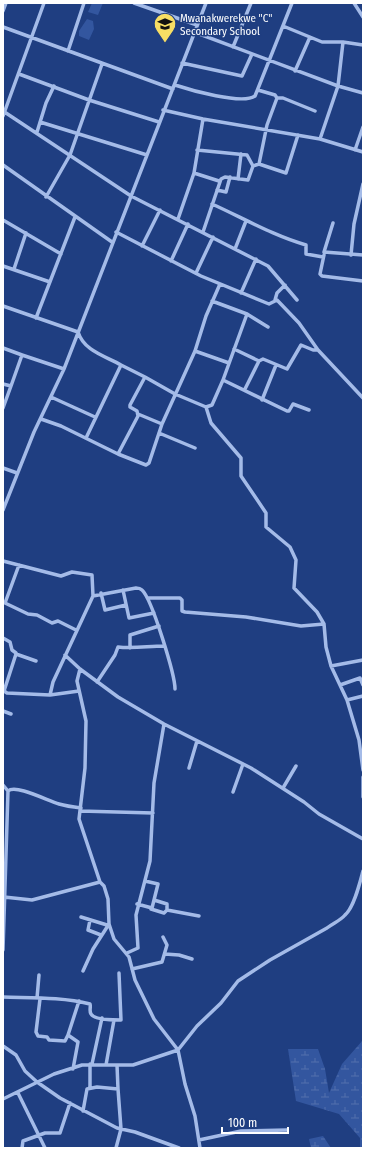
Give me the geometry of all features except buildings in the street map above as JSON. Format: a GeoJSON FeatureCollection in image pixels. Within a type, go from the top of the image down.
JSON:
{"type":"FeatureCollection","features":[{"type":"Feature","properties":{"kind":"street"},"geometry":{"type":"LineString","coordinates":[[3,11],[6,3]]}},
{"type":"Feature","properties":{"kind":"street"},"geometry":{"type":"LineString","coordinates":[[44,3],[4,113],[37,132],[131,196],[268,266],[297,300]]}},
{"type":"Feature","properties":{"kind":"street"},"geometry":{"type":"LineString","coordinates":[[68,51],[84,3]]}},
{"type":"Feature","properties":{"kind":"street"},"geometry":{"type":"LineString","coordinates":[[134,3],[197,25]]}},
{"type":"Feature","properties":{"kind":"street"},"geometry":{"type":"LineString","coordinates":[[3,510],[17,473],[64,369],[163,110],[173,89],[206,3]]}},
{"type":"Feature","properties":{"kind":"street"},"geometry":{"type":"LineString","coordinates":[[233,47],[251,3]]}},
{"type":"Feature","properties":{"kind":"street"},"geometry":{"type":"LineString","coordinates":[[175,84],[204,94],[253,98],[258,90],[292,3]]}},
{"type":"Feature","properties":{"kind":"street"},"geometry":{"type":"LineString","coordinates":[[354,3],[363,17]]}},
{"type":"Feature","properties":{"kind":"street"},"geometry":{"type":"LineString","coordinates":[[283,26],[322,42],[343,42],[363,45]]}},
{"type":"Feature","properties":{"kind":"street"},"geometry":{"type":"LineString","coordinates":[[3,27],[173,89]]}},
{"type":"Feature","properties":{"kind":"street"},"geometry":{"type":"LineString","coordinates":[[194,32],[295,71],[363,93]]}},
{"type":"Feature","properties":{"kind":"street"},"geometry":{"type":"LineString","coordinates":[[295,71],[310,37]]}},
{"type":"Feature","properties":{"kind":"street"},"geometry":{"type":"LineString","coordinates":[[320,139],[338,86],[343,42]]}},
{"type":"Feature","properties":{"kind":"street"},"geometry":{"type":"LineString","coordinates":[[182,64],[242,76],[252,54]]}},
{"type":"Feature","properties":{"kind":"street"},"geometry":{"type":"LineString","coordinates":[[46,197],[70,155],[102,64]]}},
{"type":"Feature","properties":{"kind":"street"},"geometry":{"type":"LineString","coordinates":[[18,74],[89,100],[159,122]]}},
{"type":"Feature","properties":{"kind":"street"},"geometry":{"type":"LineString","coordinates":[[37,132],[54,86]]}},
{"type":"Feature","properties":{"kind":"street"},"geometry":{"type":"LineString","coordinates":[[258,90],[315,111]]}},
{"type":"Feature","properties":{"kind":"street"},"geometry":{"type":"LineString","coordinates":[[259,164],[266,129],[277,98]]}},
{"type":"Feature","properties":{"kind":"street"},"geometry":{"type":"LineString","coordinates":[[163,110],[203,119],[320,139],[363,152]]}},
{"type":"Feature","properties":{"kind":"street"},"geometry":{"type":"LineString","coordinates":[[178,219],[194,173],[203,119]]}},
{"type":"Feature","properties":{"kind":"street"},"geometry":{"type":"LineString","coordinates":[[40,122],[147,155]]}},
{"type":"Feature","properties":{"kind":"street"},"geometry":{"type":"LineString","coordinates":[[355,150],[363,126]]}},
{"type":"Feature","properties":{"kind":"street"},"geometry":{"type":"LineString","coordinates":[[253,166],[259,164],[286,173],[298,135]]}},
{"type":"Feature","properties":{"kind":"street"},"geometry":{"type":"LineString","coordinates":[[197,150],[241,154],[248,156],[253,166]]}},
{"type":"Feature","properties":{"kind":"street"},"geometry":{"type":"LineString","coordinates":[[238,179],[241,154]]}},
{"type":"Feature","properties":{"kind":"street"},"geometry":{"type":"LineString","coordinates":[[3,166],[112,242]]}},
{"type":"Feature","properties":{"kind":"street"},"geometry":{"type":"LineString","coordinates":[[203,232],[219,181],[223,177],[248,180],[253,166]]}},
{"type":"Feature","properties":{"kind":"street"},"geometry":{"type":"LineString","coordinates":[[194,173],[219,181]]}},
{"type":"Feature","properties":{"kind":"street"},"geometry":{"type":"LineString","coordinates":[[217,190],[226,192],[230,177]]}},
{"type":"Feature","properties":{"kind":"street"},"geometry":{"type":"LineString","coordinates":[[351,255],[354,224],[363,184]]}},
{"type":"Feature","properties":{"kind":"street"},"geometry":{"type":"LineString","coordinates":[[212,204],[296,243],[306,245],[306,254],[363,255]]}},
{"type":"Feature","properties":{"kind":"street"},"geometry":{"type":"LineString","coordinates":[[142,246],[160,210]]}},
{"type":"Feature","properties":{"kind":"street"},"geometry":{"type":"LineString","coordinates":[[36,318],[75,217]]}},
{"type":"Feature","properties":{"kind":"street"},"geometry":{"type":"LineString","coordinates":[[3,220],[61,254]]}},
{"type":"Feature","properties":{"kind":"street"},"geometry":{"type":"LineString","coordinates":[[235,249],[246,221]]}},
{"type":"Feature","properties":{"kind":"street"},"geometry":{"type":"LineString","coordinates":[[333,223],[320,274],[322,276],[363,281]]}},
{"type":"Feature","properties":{"kind":"street"},"geometry":{"type":"LineString","coordinates":[[171,261],[188,224]]}},
{"type":"Feature","properties":{"kind":"street"},"geometry":{"type":"LineString","coordinates":[[116,232],[171,261],[241,293],[269,304],[276,300]]}},
{"type":"Feature","properties":{"kind":"street"},"geometry":{"type":"LineString","coordinates":[[14,269],[26,233]]}},
{"type":"Feature","properties":{"kind":"street"},"geometry":{"type":"LineString","coordinates":[[196,273],[213,237]]}},
{"type":"Feature","properties":{"kind":"street"},"geometry":{"type":"LineString","coordinates":[[241,293],[256,259]]}},
{"type":"Feature","properties":{"kind":"street"},"geometry":{"type":"LineString","coordinates":[[3,266],[50,282]]}},
{"type":"Feature","properties":{"kind":"street"},"geometry":{"type":"LineString","coordinates":[[41,419],[61,426],[118,454],[146,465],[149,463],[162,424],[194,351],[220,284]]}},
{"type":"Feature","properties":{"kind":"street"},"geometry":{"type":"LineString","coordinates":[[276,300],[277,293],[285,285]]}},
{"type":"Feature","properties":{"kind":"street"},"geometry":{"type":"LineString","coordinates":[[276,300],[299,324],[318,350],[363,398]]}},
{"type":"Feature","properties":{"kind":"street"},"geometry":{"type":"LineString","coordinates":[[212,302],[247,314],[268,327]]}},
{"type":"Feature","properties":{"kind":"street"},"geometry":{"type":"LineString","coordinates":[[3,306],[78,332],[85,346],[175,394],[206,407],[212,405],[223,380],[247,314]]}},
{"type":"Feature","properties":{"kind":"street"},"geometry":{"type":"LineString","coordinates":[[234,349],[259,361],[265,359],[285,369],[289,368],[302,345],[313,350],[318,350]]}},
{"type":"Feature","properties":{"kind":"street"},"geometry":{"type":"LineString","coordinates":[[3,348],[64,369]]}},
{"type":"Feature","properties":{"kind":"street"},"geometry":{"type":"LineString","coordinates":[[194,351],[229,363]]}},
{"type":"Feature","properties":{"kind":"street"},"geometry":{"type":"LineString","coordinates":[[3,408],[22,355]]}},
{"type":"Feature","properties":{"kind":"street"},"geometry":{"type":"LineString","coordinates":[[245,390],[259,361]]}},
{"type":"Feature","properties":{"kind":"street"},"geometry":{"type":"LineString","coordinates":[[86,438],[121,364]]}},
{"type":"Feature","properties":{"kind":"street"},"geometry":{"type":"LineString","coordinates":[[262,400],[276,365]]}},
{"type":"Feature","properties":{"kind":"street"},"geometry":{"type":"LineString","coordinates":[[145,377],[130,405],[131,409],[138,414],[162,424]]}},
{"type":"Feature","properties":{"kind":"street"},"geometry":{"type":"LineString","coordinates":[[223,380],[287,411],[289,411],[292,404],[309,410]]}},
{"type":"Feature","properties":{"kind":"street"},"geometry":{"type":"LineString","coordinates":[[3,384],[11,386]]}},
{"type":"Feature","properties":{"kind":"street"},"geometry":{"type":"LineString","coordinates":[[51,397],[95,417]]}},
{"type":"Feature","properties":{"kind":"street"},"geometry":{"type":"LineString","coordinates":[[206,407],[211,423],[241,458],[241,476],[266,513],[266,527],[290,547],[294,554],[296,560],[294,588],[317,612],[324,624],[326,647],[331,666],[347,700],[361,740],[363,770]]}},
{"type":"Feature","properties":{"kind":"street"},"geometry":{"type":"LineString","coordinates":[[118,454],[138,414]]}},
{"type":"Feature","properties":{"kind":"street"},"geometry":{"type":"LineString","coordinates":[[159,433],[195,448]]}},
{"type":"Feature","properties":{"kind":"street"},"geometry":{"type":"LineString","coordinates":[[3,468],[17,473]]}},
{"type":"Feature","properties":{"kind":"street"},"geometry":{"type":"LineString","coordinates":[[3,561],[62,576],[72,572],[92,576],[93,596],[53,682],[50,695]]}},
{"type":"Feature","properties":{"kind":"street"},"geometry":{"type":"LineString","coordinates":[[19,565],[4,603],[28,614],[37,615],[52,623],[58,621],[76,630]]}},
{"type":"Feature","properties":{"kind":"street"},"geometry":{"type":"LineString","coordinates":[[93,596],[101,593],[139,588],[148,598],[159,626],[170,668],[175,678],[175,689]]}},
{"type":"Feature","properties":{"kind":"street"},"geometry":{"type":"LineString","coordinates":[[123,590],[128,617],[130,619],[154,613]]}},
{"type":"Feature","properties":{"kind":"street"},"geometry":{"type":"LineString","coordinates":[[101,593],[105,610],[126,605]]}},
{"type":"Feature","properties":{"kind":"street"},"geometry":{"type":"LineString","coordinates":[[148,598],[180,598],[182,600],[182,611],[185,612],[246,617],[300,626],[324,624]]}},
{"type":"Feature","properties":{"kind":"street"},"geometry":{"type":"LineString","coordinates":[[130,648],[130,635],[159,626]]}},
{"type":"Feature","properties":{"kind":"street"},"geometry":{"type":"LineString","coordinates":[[3,638],[11,643],[12,650],[16,653],[36,661]]}},
{"type":"Feature","properties":{"kind":"street"},"geometry":{"type":"LineString","coordinates":[[97,682],[115,655],[118,647],[130,648],[164,646]]}},
{"type":"Feature","properties":{"kind":"street"},"geometry":{"type":"LineString","coordinates":[[16,653],[9,670],[5,692],[50,695],[79,691]]}},
{"type":"Feature","properties":{"kind":"street"},"geometry":{"type":"LineString","coordinates":[[65,655],[80,670],[118,697],[164,724],[243,764],[283,788],[319,814],[363,839]]}},
{"type":"Feature","properties":{"kind":"street"},"geometry":{"type":"LineString","coordinates":[[331,666],[363,660]]}},
{"type":"Feature","properties":{"kind":"street"},"geometry":{"type":"LineString","coordinates":[[80,670],[77,681],[86,721],[85,768],[80,809],[80,824],[100,882],[104,886],[108,899],[108,925],[116,943],[127,953],[142,998],[154,1019],[178,1050],[185,1084],[194,1110],[200,1148]]}},
{"type":"Feature","properties":{"kind":"street"},"geometry":{"type":"LineString","coordinates":[[340,685],[360,678],[363,685]]}},
{"type":"Feature","properties":{"kind":"street"},"geometry":{"type":"LineString","coordinates":[[347,700],[363,696]]}},
{"type":"Feature","properties":{"kind":"street"},"geometry":{"type":"LineString","coordinates":[[3,711],[11,714]]}},
{"type":"Feature","properties":{"kind":"street"},"geometry":{"type":"LineString","coordinates":[[127,953],[137,949],[137,904],[150,862],[155,772],[164,724]]}},
{"type":"Feature","properties":{"kind":"street"},"geometry":{"type":"LineString","coordinates":[[189,768],[197,741]]}},
{"type":"Feature","properties":{"kind":"street"},"geometry":{"type":"LineString","coordinates":[[233,792],[243,764]]}},
{"type":"Feature","properties":{"kind":"street"},"geometry":{"type":"LineString","coordinates":[[283,788],[296,766]]}},
{"type":"Feature","properties":{"kind":"street"},"geometry":{"type":"LineString","coordinates":[[363,777],[363,795]]}},
{"type":"Feature","properties":{"kind":"street"},"geometry":{"type":"LineString","coordinates":[[3,785],[8,791],[3,950]]}},
{"type":"Feature","properties":{"kind":"street"},"geometry":{"type":"LineString","coordinates":[[8,791],[13,789],[57,804],[80,809],[153,813]]}},
{"type":"Feature","properties":{"kind":"street"},"geometry":{"type":"LineString","coordinates":[[3,1099],[18,1093],[54,1074],[91,1064],[133,1064],[178,1050],[197,1026],[221,1003],[238,981],[270,960],[327,928],[332,923],[346,915],[361,886],[363,871]]}},
{"type":"Feature","properties":{"kind":"street"},"geometry":{"type":"LineString","coordinates":[[144,881],[158,884],[151,909]]}},
{"type":"Feature","properties":{"kind":"street"},"geometry":{"type":"LineString","coordinates":[[4,900],[32,900],[100,882]]}},
{"type":"Feature","properties":{"kind":"street"},"geometry":{"type":"LineString","coordinates":[[154,900],[167,904],[167,910]]}},
{"type":"Feature","properties":{"kind":"street"},"geometry":{"type":"LineString","coordinates":[[137,904],[165,913],[167,910],[200,916]]}},
{"type":"Feature","properties":{"kind":"street"},"geometry":{"type":"LineString","coordinates":[[81,917],[108,925]]}},
{"type":"Feature","properties":{"kind":"street"},"geometry":{"type":"LineString","coordinates":[[90,920],[88,930],[101,935]]}},
{"type":"Feature","properties":{"kind":"street"},"geometry":{"type":"LineString","coordinates":[[83,971],[101,935],[108,925]]}},
{"type":"Feature","properties":{"kind":"street"},"geometry":{"type":"LineString","coordinates":[[132,970],[162,962],[167,942],[163,937]]}},
{"type":"Feature","properties":{"kind":"street"},"geometry":{"type":"LineString","coordinates":[[165,954],[179,955],[192,959]]}},
{"type":"Feature","properties":{"kind":"street"},"geometry":{"type":"LineString","coordinates":[[3,997],[79,1001],[90,1004],[91,1014],[102,1018],[121,1020],[119,974]]}},
{"type":"Feature","properties":{"kind":"street"},"geometry":{"type":"LineString","coordinates":[[39,975],[36,1032],[38,1036],[47,1037],[49,1040],[65,1041],[79,1001]]}},
{"type":"Feature","properties":{"kind":"street"},"geometry":{"type":"LineString","coordinates":[[90,1088],[91,1064],[102,1018]]}},
{"type":"Feature","properties":{"kind":"street"},"geometry":{"type":"LineString","coordinates":[[106,1065],[114,1020]]}},
{"type":"Feature","properties":{"kind":"street"},"geometry":{"type":"LineString","coordinates":[[68,1035],[78,1042],[73,1069]]}},
{"type":"Feature","properties":{"kind":"street"},"geometry":{"type":"LineString","coordinates":[[3,1046],[16,1055],[25,1071],[37,1082],[83,1111],[121,1129],[135,1132],[179,1148]]}},
{"type":"Feature","properties":{"kind":"street"},"geometry":{"type":"LineString","coordinates":[[116,1148],[121,1129],[117,1065]]}},
{"type":"Feature","properties":{"kind":"street"},"geometry":{"type":"LineString","coordinates":[[83,1111],[86,1090],[90,1088],[118,1089]]}},
{"type":"Feature","properties":{"kind":"street"},"geometry":{"type":"LineString","coordinates":[[18,1093],[40,1135],[45,1148]]}},
{"type":"Feature","properties":{"kind":"street"},"geometry":{"type":"LineString","coordinates":[[22,1148],[23,1141],[45,1133],[60,1133],[70,1103]]}},
{"type":"Feature","properties":{"kind":"street"},"geometry":{"type":"LineString","coordinates":[[199,1140],[241,1131],[287,1130]]}},
{"type":"Feature","properties":{"kind":"green space"},"geometry":{"type":"Polygon","coordinates":[[[92,3],[103,3],[98,15],[88,12],[92,3]]]}},
{"type":"Feature","properties":{"kind":"green space"},"geometry":{"type":"Polygon","coordinates":[[[87,19],[93,21],[94,29],[89,40],[79,36],[79,31],[87,19]]]}},
{"type":"Feature","properties":{"kind":"green space"},"geometry":{"type":"Polygon","coordinates":[[[363,1040],[363,1148],[360,1148],[360,1138],[339,1114],[296,1101],[288,1049],[318,1049],[325,1069],[329,1093],[342,1064],[363,1040]]]}},
{"type":"Feature","properties":{"kind":"green space"},"geometry":{"type":"Polygon","coordinates":[[[323,1136],[331,1148],[311,1148],[309,1139],[323,1136]]]}},
{"type":"Feature","properties":{"kind":"place","name":"Mwanakwerekwe \"C\" Secondary School"},"geometry":{"type":"Point","coordinates":[165,44]}}]}
